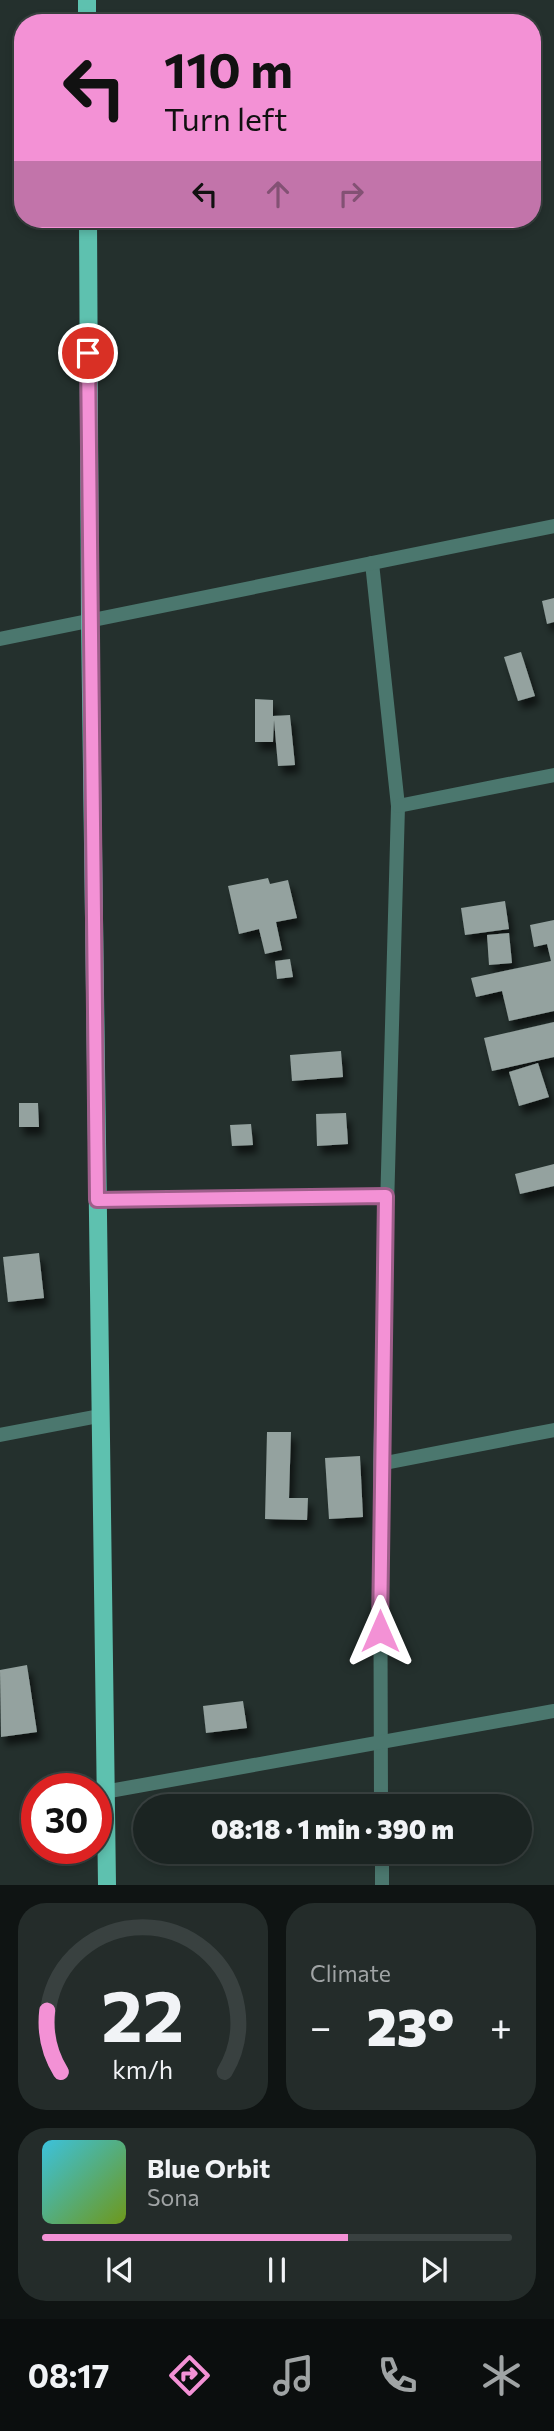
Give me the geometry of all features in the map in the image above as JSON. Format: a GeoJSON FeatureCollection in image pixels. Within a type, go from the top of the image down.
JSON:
{"type":"FeatureCollection","features":[{"type":"Feature","properties":{"kind":"main road"},"geometry":{"type":"LineString","coordinates":[[88,228],[104,1773]]}},
{"type":"Feature","properties":{"kind":"main road"},"geometry":{"type":"LineString","coordinates":[[106,1864],[107,1885]]}},
{"type":"Feature","properties":{"kind":"street"},"geometry":{"type":"LineString","coordinates":[[0,639],[554,526]]}},
{"type":"Feature","properties":{"kind":"street"},"geometry":{"type":"LineString","coordinates":[[372,563],[398,806],[380,1464],[381,1794]]}},
{"type":"Feature","properties":{"kind":"street"},"geometry":{"type":"LineString","coordinates":[[398,806],[554,775]]}},
{"type":"Feature","properties":{"kind":"street"},"geometry":{"type":"LineString","coordinates":[[97,1200],[386,1196]]}},
{"type":"Feature","properties":{"kind":"street"},"geometry":{"type":"LineString","coordinates":[[0,1434],[99,1416]]}},
{"type":"Feature","properties":{"kind":"street"},"geometry":{"type":"LineString","coordinates":[[380,1464],[554,1430]]}},
{"type":"Feature","properties":{"kind":"street"},"geometry":{"type":"LineString","coordinates":[[112,1791],[554,1711]]}},
{"type":"Feature","properties":{"kind":"street"},"geometry":{"type":"LineString","coordinates":[[382,1864],[382,1885]]}},
{"type":"Feature","properties":{"kind":"building"},"geometry":{"type":"Polygon","coordinates":[[[554,598],[554,622],[547,624],[542,601],[554,598]]]}},
{"type":"Feature","properties":{"kind":"building"},"geometry":{"type":"Polygon","coordinates":[[[521,652],[535,696],[518,701],[504,657],[521,652]]]}},
{"type":"Feature","properties":{"kind":"building"},"geometry":{"type":"Polygon","coordinates":[[[255,699],[273,700],[273,716],[290,715],[295,765],[278,766],[274,720],[273,742],[255,742],[255,699]]]}},
{"type":"Feature","properties":{"kind":"building"},"geometry":{"type":"Polygon","coordinates":[[[268,878],[270,884],[288,880],[297,918],[276,922],[282,950],[265,954],[259,929],[239,934],[228,886],[268,878]]]}},
{"type":"Feature","properties":{"kind":"building"},"geometry":{"type":"Polygon","coordinates":[[[505,901],[509,929],[465,935],[461,908],[505,901]]]}},
{"type":"Feature","properties":{"kind":"building"},"geometry":{"type":"Polygon","coordinates":[[[554,920],[554,1011],[509,1021],[502,991],[476,997],[471,978],[551,961],[547,944],[534,947],[530,925],[554,920]]]}},
{"type":"Feature","properties":{"kind":"building"},"geometry":{"type":"Polygon","coordinates":[[[509,933],[512,963],[489,965],[487,935],[509,933]]]}},
{"type":"Feature","properties":{"kind":"building"},"geometry":{"type":"Polygon","coordinates":[[[290,959],[293,977],[277,979],[275,961],[290,959]]]}},
{"type":"Feature","properties":{"kind":"building"},"geometry":{"type":"Polygon","coordinates":[[[554,1022],[554,1057],[492,1071],[484,1038],[554,1022]]]}},
{"type":"Feature","properties":{"kind":"building"},"geometry":{"type":"Polygon","coordinates":[[[341,1051],[343,1077],[292,1081],[290,1055],[341,1051]]]}},
{"type":"Feature","properties":{"kind":"building"},"geometry":{"type":"Polygon","coordinates":[[[538,1063],[549,1097],[519,1106],[509,1072],[538,1063]]]}},
{"type":"Feature","properties":{"kind":"building"},"geometry":{"type":"Polygon","coordinates":[[[19,1103],[38,1103],[39,1127],[19,1127],[19,1103]]]}},
{"type":"Feature","properties":{"kind":"building"},"geometry":{"type":"Polygon","coordinates":[[[346,1113],[348,1144],[317,1146],[316,1114],[346,1113]]]}},
{"type":"Feature","properties":{"kind":"building"},"geometry":{"type":"Polygon","coordinates":[[[251,1124],[253,1145],[232,1146],[230,1125],[251,1124]]]}},
{"type":"Feature","properties":{"kind":"building"},"geometry":{"type":"Polygon","coordinates":[[[554,1164],[554,1186],[520,1194],[515,1174],[554,1164]]]}},
{"type":"Feature","properties":{"kind":"building"},"geometry":{"type":"Polygon","coordinates":[[[39,1253],[44,1298],[8,1302],[3,1257],[39,1253]]]}},
{"type":"Feature","properties":{"kind":"building"},"geometry":{"type":"Polygon","coordinates":[[[267,1432],[291,1432],[289,1498],[308,1498],[307,1520],[265,1519],[267,1432]]]}},
{"type":"Feature","properties":{"kind":"building"},"geometry":{"type":"Polygon","coordinates":[[[360,1456],[363,1517],[329,1519],[325,1458],[360,1456]]]}},
{"type":"Feature","properties":{"kind":"building"},"geometry":{"type":"Polygon","coordinates":[[[27,1665],[37,1732],[1,1737],[0,1670],[27,1665]]]}},
{"type":"Feature","properties":{"kind":"building"},"geometry":{"type":"Polygon","coordinates":[[[243,1701],[247,1728],[206,1733],[203,1706],[243,1701]]]}},
{"type":"Feature","properties":{"kind":"route"},"geometry":{"type":"LineString","coordinates":[[88,353],[97,1200],[386,1196],[380,1464],[380,1631]]}}]}
